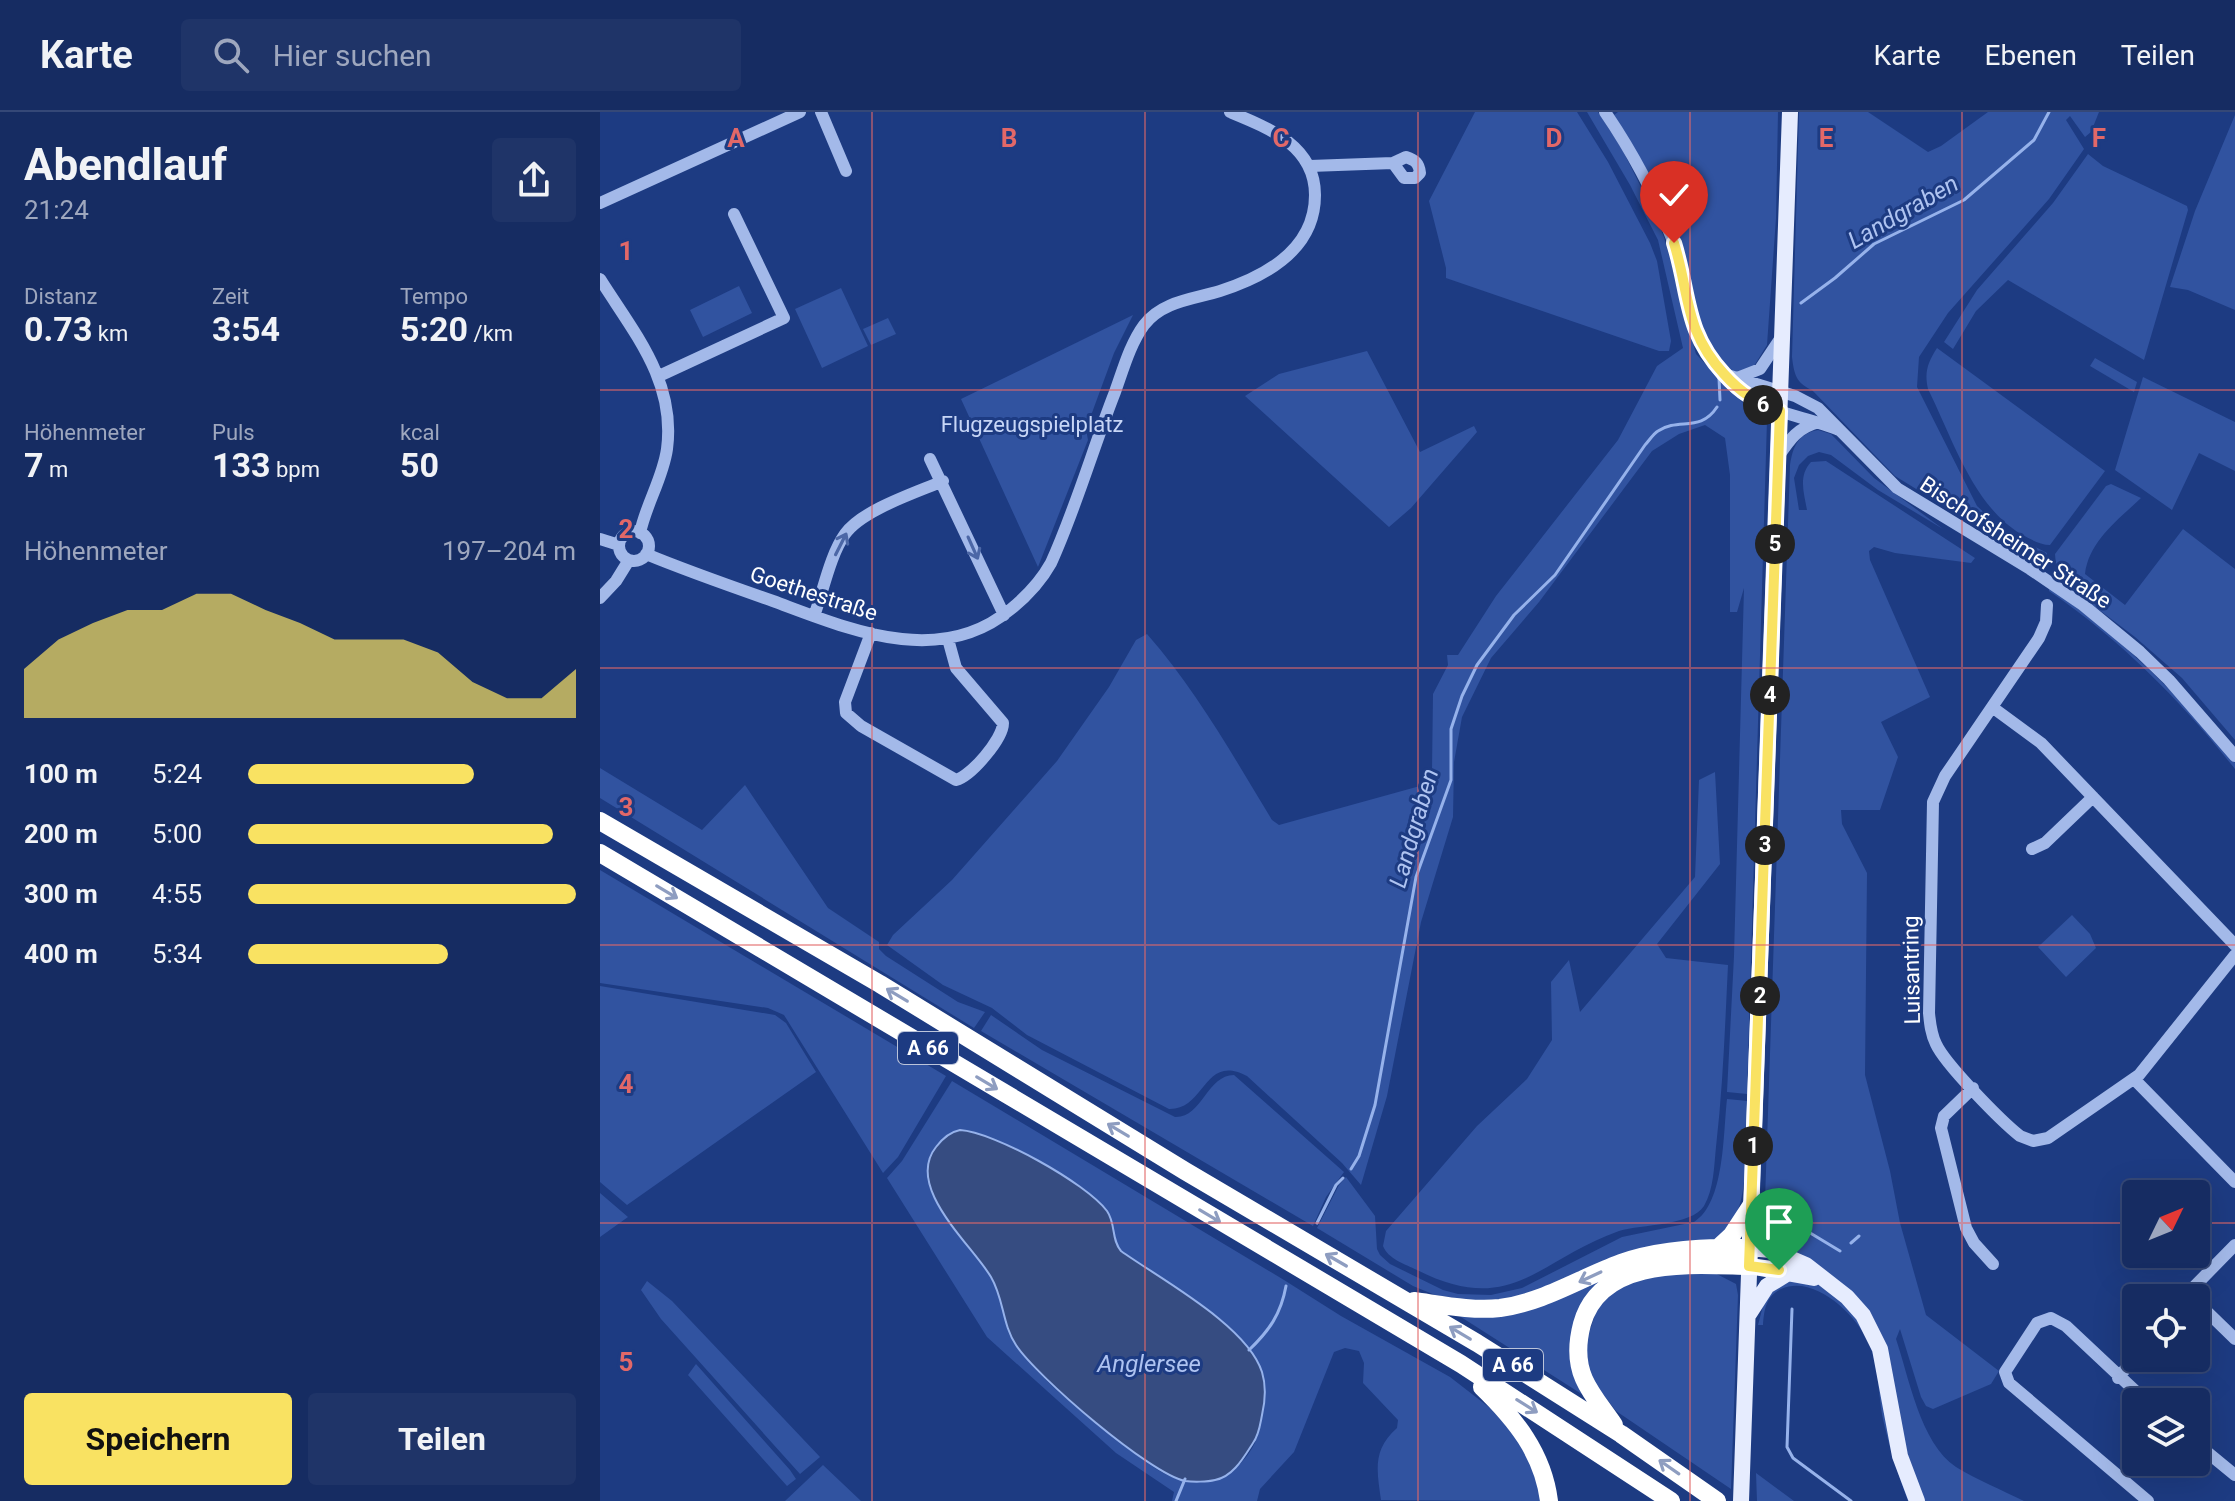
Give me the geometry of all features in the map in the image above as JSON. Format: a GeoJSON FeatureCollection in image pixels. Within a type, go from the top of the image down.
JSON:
{"type":"FeatureCollection","features":[{"type":"Feature","properties":{"kind":"highway","name":"A 66"},"geometry":{"type":"LineString","coordinates":[[600,821],[880,984],[1199,1179],[1404,1299],[1621,1434],[1717,1501]]}},
{"type":"Feature","properties":{"kind":"highway","name":"A 66"},"geometry":{"type":"LineString","coordinates":[[600,853],[1461,1364],[1671,1501]]}},
{"type":"Feature","properties":{"kind":"highway"},"geometry":{"type":"LineString","coordinates":[[1719,1247],[1732,1235],[1751,1206]]}},
{"type":"Feature","properties":{"kind":"highway"},"geometry":{"type":"LineString","coordinates":[[1404,1299],[1478,1309],[1514,1306],[1545,1297],[1624,1262],[1719,1247],[1749,1257]]}},
{"type":"Feature","properties":{"kind":"highway"},"geometry":{"type":"LineString","coordinates":[[1621,1434],[1588,1387],[1579,1365],[1580,1334],[1591,1305],[1616,1281],[1642,1271],[1749,1257]]}},
{"type":"Feature","properties":{"kind":"highway"},"geometry":{"type":"LineString","coordinates":[[1461,1364],[1527,1437],[1541,1467],[1549,1501]]}},
{"type":"Feature","properties":{"kind":"main road"},"geometry":{"type":"LineString","coordinates":[[1741,1501],[1790,112]]}},
{"type":"Feature","properties":{"kind":"main road"},"geometry":{"type":"LineString","coordinates":[[1749,1257],[1771,1250],[1786,1255],[1806,1265],[1856,1307],[1877,1339],[1900,1456],[1917,1501]]}},
{"type":"Feature","properties":{"kind":"main road"},"geometry":{"type":"LineString","coordinates":[[1749,1257],[1827,1282]]}},
{"type":"Feature","properties":{"kind":"main road"},"geometry":{"type":"LineString","coordinates":[[1747,1319],[1767,1286],[1790,1272]]}},
{"type":"Feature","properties":{"kind":"street"},"geometry":{"type":"LineString","coordinates":[[600,203],[800,112]]}},
{"type":"Feature","properties":{"kind":"street"},"geometry":{"type":"LineString","coordinates":[[821,112],[846,171]]}},
{"type":"Feature","properties":{"kind":"street"},"geometry":{"type":"LineString","coordinates":[[1230,112],[1257,117],[1292,144],[1310,166],[1393,163]]}},
{"type":"Feature","properties":{"kind":"street","name":"Bischofsheimer Straße"},"geometry":{"type":"LineString","coordinates":[[1605,112],[1662,214],[1676,251],[1700,342],[1712,361],[1731,376],[1744,395],[1780,411],[1842,431]]}},
{"type":"Feature","properties":{"kind":"street","name":"Goethestraße"},"geometry":{"type":"LineString","coordinates":[[646,554],[814,616],[910,641],[948,639],[980,629],[1004,615],[1033,588],[1051,563],[1128,358],[1145,323],[1165,307],[1251,279],[1289,255],[1303,239],[1311,222],[1315,195],[1310,166]]}},
{"type":"Feature","properties":{"kind":"street"},"geometry":{"type":"LineString","coordinates":[[659,376],[784,318],[734,214]]}},
{"type":"Feature","properties":{"kind":"street"},"geometry":{"type":"LineString","coordinates":[[600,279],[659,376],[666,406],[667,451],[640,533]]}},
{"type":"Feature","properties":{"kind":"street"},"geometry":{"type":"LineString","coordinates":[[1731,376],[1760,369],[1782,335]]}},
{"type":"Feature","properties":{"kind":"street","name":"Bischofsheimer Straße"},"geometry":{"type":"LineString","coordinates":[[1731,376],[1781,391],[1818,408],[1897,488],[2039,575],[2101,618],[2169,680],[2235,756]]}},
{"type":"Feature","properties":{"kind":"street"},"geometry":{"type":"LineString","coordinates":[[1778,457],[1796,433],[1809,424],[1820,422]]}},
{"type":"Feature","properties":{"kind":"street"},"geometry":{"type":"LineString","coordinates":[[930,459],[1004,615]]}},
{"type":"Feature","properties":{"kind":"street"},"geometry":{"type":"LineString","coordinates":[[814,616],[839,546],[849,529],[864,517],[943,481]]}},
{"type":"Feature","properties":{"kind":"street"},"geometry":{"type":"LineString","coordinates":[[627,532],[640,533],[647,541],[646,554],[638,560],[622,556],[619,545],[627,532]]}},
{"type":"Feature","properties":{"kind":"street"},"geometry":{"type":"LineString","coordinates":[[600,539],[619,545]]}},
{"type":"Feature","properties":{"kind":"street"},"geometry":{"type":"LineString","coordinates":[[600,598],[616,581],[629,560]]}},
{"type":"Feature","properties":{"kind":"street","name":"Luisantring"},"geometry":{"type":"LineString","coordinates":[[2047,605],[2046,622],[2039,638],[1941,782],[1934,797],[1930,817],[1931,1028],[1943,1056],[2014,1131],[2033,1141],[2057,1134],[2134,1079],[2235,955]]}},
{"type":"Feature","properties":{"kind":"street"},"geometry":{"type":"LineString","coordinates":[[871,633],[845,702],[846,713],[861,726],[956,780],[969,774],[1000,736],[1003,723],[956,668],[948,639]]}},
{"type":"Feature","properties":{"kind":"street"},"geometry":{"type":"LineString","coordinates":[[1992,707],[2041,743],[2235,945]]}},
{"type":"Feature","properties":{"kind":"street"},"geometry":{"type":"LineString","coordinates":[[2032,849],[2045,843],[2093,797]]}},
{"type":"Feature","properties":{"kind":"street"},"geometry":{"type":"LineString","coordinates":[[2134,1079],[2235,1182]]}},
{"type":"Feature","properties":{"kind":"street"},"geometry":{"type":"LineString","coordinates":[[1973,1088],[1944,1116],[1941,1128],[1966,1228],[1974,1243],[1993,1264]]}},
{"type":"Feature","properties":{"kind":"street"},"geometry":{"type":"LineString","coordinates":[[2201,1284],[2235,1245]]}},
{"type":"Feature","properties":{"kind":"street"},"geometry":{"type":"LineString","coordinates":[[2210,1316],[2235,1339]]}},
{"type":"Feature","properties":{"kind":"street"},"geometry":{"type":"LineString","coordinates":[[2130,1388],[2055,1319],[2047,1318],[2034,1327],[2004,1376],[2148,1501]]}},
{"type":"Feature","properties":{"kind":"street"},"geometry":{"type":"LineString","coordinates":[[2118,1378],[2123,1372]]}},
{"type":"Feature","properties":{"kind":"street"},"geometry":{"type":"LineString","coordinates":[[2210,1452],[2233,1468]]}},
{"type":"Feature","properties":{"kind":"green space"},"geometry":{"type":"Polygon","coordinates":[[[1475,112],[1577,112],[1608,162],[1657,261],[1671,341],[1669,351],[1659,351],[1446,278],[1429,201],[1475,112]]]}},
{"type":"Feature","properties":{"kind":"green space"},"geometry":{"type":"Polygon","coordinates":[[[1587,112],[1598,112],[1622,149],[1656,217],[1696,354],[1745,405],[1767,420],[1747,1094],[1727,1092],[1734,956],[1744,588],[1737,612],[1730,612],[1730,475],[1725,438],[1705,425],[1679,434],[1652,451],[1539,602],[1491,658],[1462,717],[1454,762],[1453,817],[1421,922],[1387,1096],[1361,1185],[1342,1163],[1247,1076],[1233,1071],[1221,1072],[1191,1101],[1169,1109],[1027,1035],[992,1008],[943,985],[887,945],[893,935],[952,880],[1057,761],[1109,687],[1136,640],[1147,634],[1198,701],[1272,820],[1279,825],[1420,786],[1432,771],[1433,694],[1448,665],[1447,655],[1458,655],[1496,596],[1618,440],[1657,366],[1683,348],[1658,240],[1587,112]]]}},
{"type":"Feature","properties":{"kind":"green space"},"geometry":{"type":"Polygon","coordinates":[[[1618,112],[1778,112],[1776,218],[1767,345],[1754,366],[1743,372],[1732,372],[1721,365],[1699,329],[1685,271],[1614,115],[1618,112]]]}},
{"type":"Feature","properties":{"kind":"green space"},"geometry":{"type":"Polygon","coordinates":[[[1799,112],[1868,112],[1928,152],[1988,112],[2099,112],[2091,132],[2085,137],[2070,116],[2066,120],[2084,149],[2049,199],[1948,313],[1919,357],[1917,387],[1977,506],[2003,530],[2047,553],[2045,568],[1895,476],[1797,377],[1792,357],[1799,112]]]}},
{"type":"Feature","properties":{"kind":"green space"},"geometry":{"type":"Polygon","coordinates":[[[2235,115],[2235,310],[2188,290],[2170,287],[2195,211],[2235,115]]]}},
{"type":"Feature","properties":{"kind":"green space"},"geometry":{"type":"Polygon","coordinates":[[[2088,154],[2103,166],[2187,206],[2144,360],[2008,280],[1976,311],[1953,349],[1944,342],[1977,290],[2053,203],[2088,154]]]}},
{"type":"Feature","properties":{"kind":"green space"},"geometry":{"type":"Polygon","coordinates":[[[739,286],[752,313],[703,337],[690,310],[739,286]]]}},
{"type":"Feature","properties":{"kind":"green space"},"geometry":{"type":"Polygon","coordinates":[[[841,288],[868,346],[822,368],[795,309],[841,288]]]}},
{"type":"Feature","properties":{"kind":"green space","name":"Flugzeugspielplatz"},"geometry":{"type":"Polygon","coordinates":[[[1133,315],[1114,353],[1086,429],[1088,440],[1038,567],[961,399],[1133,315]]]}},
{"type":"Feature","properties":{"kind":"green space"},"geometry":{"type":"Polygon","coordinates":[[[888,318],[896,334],[871,345],[863,329],[888,318]]]}},
{"type":"Feature","properties":{"kind":"green space"},"geometry":{"type":"Polygon","coordinates":[[[1937,348],[2105,471],[2050,545],[2031,540],[2004,522],[1966,469],[1928,389],[1928,367],[1937,348]]]}},
{"type":"Feature","properties":{"kind":"green space"},"geometry":{"type":"Polygon","coordinates":[[[1367,351],[1420,452],[1474,426],[1477,432],[1411,508],[1389,527],[1245,396],[1279,374],[1367,351]]]}},
{"type":"Feature","properties":{"kind":"green space"},"geometry":{"type":"Polygon","coordinates":[[[2095,358],[2137,382],[2134,392],[2090,366],[2095,358]]]}},
{"type":"Feature","properties":{"kind":"green space"},"geometry":{"type":"Polygon","coordinates":[[[2143,377],[2235,422],[2235,471],[2199,453],[2172,510],[2115,470],[2143,377]]]}},
{"type":"Feature","properties":{"kind":"green space"},"geometry":{"type":"Polygon","coordinates":[[[1818,430],[1831,434],[1874,478],[1943,529],[1878,490],[1831,455],[1819,452],[1808,456],[1799,465],[1794,478],[1799,510],[1807,510],[1803,485],[1807,467],[1811,462],[1826,461],[1975,558],[1971,563],[1895,553],[1874,547],[1869,551],[1870,560],[1930,697],[1881,722],[1898,757],[1880,810],[1841,810],[1842,824],[1867,873],[1865,1075],[1900,1223],[1926,1315],[1999,1371],[1991,1384],[1933,1409],[1926,1406],[1921,1397],[1900,1329],[1896,1339],[1917,1408],[1933,1442],[1944,1456],[1964,1472],[2024,1501],[1924,1501],[1913,1477],[1877,1327],[1772,1243],[1772,1237],[1764,1230],[1790,465],[1798,442],[1806,434],[1818,430]]]}},
{"type":"Feature","properties":{"kind":"green space"},"geometry":{"type":"Polygon","coordinates":[[[2111,484],[2141,498],[2098,541],[2085,574],[2125,605],[2183,529],[2235,569],[2235,740],[2182,678],[2135,637],[2057,578],[2055,554],[2106,486],[2111,484]]]}},
{"type":"Feature","properties":{"kind":"green space"},"geometry":{"type":"Polygon","coordinates":[[[2049,588],[2125,647],[2171,691],[2235,763],[2235,769],[2149,673],[2049,588]]]}},
{"type":"Feature","properties":{"kind":"green space"},"geometry":{"type":"Polygon","coordinates":[[[600,768],[702,830],[745,785],[828,908],[879,942],[879,949],[886,956],[958,1002],[985,1012],[974,1028],[600,798],[600,768]]]}},
{"type":"Feature","properties":{"kind":"green space"},"geometry":{"type":"Polygon","coordinates":[[[1715,772],[1720,864],[1657,944],[1666,958],[1728,965],[1714,1170],[1704,1206],[1698,1213],[1677,1221],[1619,1231],[1523,1279],[1501,1286],[1477,1288],[1450,1283],[1393,1258],[1383,1246],[1386,1231],[1477,1126],[1527,1079],[1552,1040],[1551,982],[1569,960],[1580,1012],[1695,877],[1699,780],[1715,772]]]}},
{"type":"Feature","properties":{"kind":"green space"},"geometry":{"type":"Polygon","coordinates":[[[600,870],[946,1076],[898,1157],[883,1173],[784,1015],[768,1008],[600,983],[600,870]]]}},
{"type":"Feature","properties":{"kind":"green space"},"geometry":{"type":"Polygon","coordinates":[[[2072,915],[2090,934],[2096,948],[2066,977],[2038,947],[2072,915]]]}},
{"type":"Feature","properties":{"kind":"green space"},"geometry":{"type":"Polygon","coordinates":[[[600,986],[775,1015],[786,1023],[816,1072],[627,1205],[600,1182],[600,986]]]}},
{"type":"Feature","properties":{"kind":"green space"},"geometry":{"type":"Polygon","coordinates":[[[991,1015],[1042,1050],[1175,1117],[1192,1111],[1217,1082],[1234,1075],[1344,1172],[1326,1197],[1313,1226],[981,1031],[991,1015]]]}},
{"type":"Feature","properties":{"kind":"green space"},"geometry":{"type":"Polygon","coordinates":[[[952,1081],[1341,1316],[1450,1377],[1490,1408],[1517,1437],[1535,1464],[1542,1501],[1381,1500],[1378,1461],[1383,1444],[1397,1428],[1398,1420],[1363,1383],[1364,1363],[1359,1351],[1345,1348],[1334,1352],[1294,1452],[1260,1489],[1257,1501],[1172,1501],[1174,1492],[1116,1453],[987,1337],[887,1178],[902,1161],[952,1081]],[[960,1130],[941,1142],[929,1160],[927,1175],[944,1215],[991,1277],[1019,1350],[1058,1392],[1163,1473],[1197,1482],[1228,1473],[1252,1449],[1260,1425],[1264,1380],[1253,1354],[1221,1320],[1121,1251],[1107,1211],[1097,1200],[1061,1174],[974,1133],[960,1130]]]}},
{"type":"Feature","properties":{"kind":"green space"},"geometry":{"type":"Polygon","coordinates":[[[1727,1099],[1748,1101],[1745,1176],[1736,1216],[1715,1240],[1493,1304],[1435,1295],[1413,1286],[1317,1228],[1346,1177],[1375,1216],[1377,1249],[1390,1264],[1458,1294],[1491,1295],[1522,1288],[1622,1237],[1694,1222],[1704,1213],[1712,1200],[1721,1166],[1727,1099]]]}},
{"type":"Feature","properties":{"kind":"green space"},"geometry":{"type":"Polygon","coordinates":[[[600,1193],[628,1217],[600,1237],[600,1193]]]}},
{"type":"Feature","properties":{"kind":"green space"},"geometry":{"type":"Polygon","coordinates":[[[1711,1271],[1736,1284],[1738,1295],[1731,1489],[1616,1411],[1589,1376],[1585,1345],[1597,1309],[1616,1288],[1656,1274],[1711,1271]]]}},
{"type":"Feature","properties":{"kind":"green space"},"geometry":{"type":"Polygon","coordinates":[[[1608,1274],[1575,1329],[1591,1400],[1450,1310],[1465,1313],[1608,1274]]]}},
{"type":"Feature","properties":{"kind":"green space"},"geometry":{"type":"Polygon","coordinates":[[[1788,1280],[1817,1284],[1857,1317],[1875,1350],[1912,1501],[1908,1501],[1888,1440],[1872,1350],[1854,1319],[1820,1292],[1794,1286],[1772,1295],[1765,1309],[1763,1325],[1758,1325],[1765,1298],[1788,1280]]]}},
{"type":"Feature","properties":{"kind":"green space"},"geometry":{"type":"Polygon","coordinates":[[[647,1281],[672,1301],[820,1457],[800,1474],[661,1319],[641,1290],[647,1281]]]}},
{"type":"Feature","properties":{"kind":"green space"},"geometry":{"type":"Polygon","coordinates":[[[696,1364],[796,1479],[787,1486],[688,1375],[696,1364]]]}},
{"type":"Feature","properties":{"kind":"green space"},"geometry":{"type":"Polygon","coordinates":[[[823,1465],[861,1501],[785,1501],[823,1465]]]}},
{"type":"Feature","properties":{"kind":"green space"},"geometry":{"type":"Polygon","coordinates":[[[1756,1473],[1794,1501],[1757,1501],[1756,1473]]]}},
{"type":"Feature","properties":{"kind":"water","name":"Anglersee"},"geometry":{"type":"Polygon","coordinates":[[[960,1130],[1016,1149],[1080,1187],[1107,1211],[1121,1251],[1221,1320],[1253,1354],[1264,1382],[1260,1426],[1246,1454],[1227,1475],[1212,1481],[1185,1481],[1147,1461],[1069,1400],[1016,1345],[991,1277],[944,1215],[928,1180],[928,1163],[936,1147],[946,1136],[960,1130]]]}},
{"type":"Feature","properties":{"kind":"waterway","name":"Landgraben"},"geometry":{"type":"LineString","coordinates":[[1801,303],[1874,244],[1964,200],[2034,140],[2049,112]]}},
{"type":"Feature","properties":{"kind":"waterway","name":"Landgraben"},"geometry":{"type":"LineString","coordinates":[[1719,378],[1720,400]]}},
{"type":"Feature","properties":{"kind":"waterway","name":"Landgraben"},"geometry":{"type":"LineString","coordinates":[[1351,1169],[1359,1156],[1375,1105],[1416,877],[1451,780],[1451,729],[1462,696],[1477,665],[1514,615],[1555,575],[1645,445],[1658,431],[1704,420],[1717,407]]}},
{"type":"Feature","properties":{"kind":"waterway","name":"Landgraben"},"geometry":{"type":"LineString","coordinates":[[1317,1223],[1336,1185],[1343,1178]]}},
{"type":"Feature","properties":{"kind":"waterway"},"geometry":{"type":"LineString","coordinates":[[1788,1223],[1792,1222],[1840,1251]]}},
{"type":"Feature","properties":{"kind":"waterway"},"geometry":{"type":"LineString","coordinates":[[1851,1243],[1859,1236]]}},
{"type":"Feature","properties":{"kind":"waterway","name":"Landgraben"},"geometry":{"type":"LineString","coordinates":[[1249,1350],[1273,1321],[1286,1286]]}},
{"type":"Feature","properties":{"kind":"waterway"},"geometry":{"type":"LineString","coordinates":[[1792,1309],[1787,1447],[1793,1458],[1851,1501]]}},
{"type":"Feature","properties":{"kind":"waterway","name":"Landgraben"},"geometry":{"type":"LineString","coordinates":[[1176,1501],[1185,1479]]}},
{"type":"Feature","properties":{"kind":"route"},"geometry":{"type":"LineString","coordinates":[[1674,243],[1689,307],[1705,352],[1744,395],[1780,411],[1749,1266],[1779,1270]]}}]}
